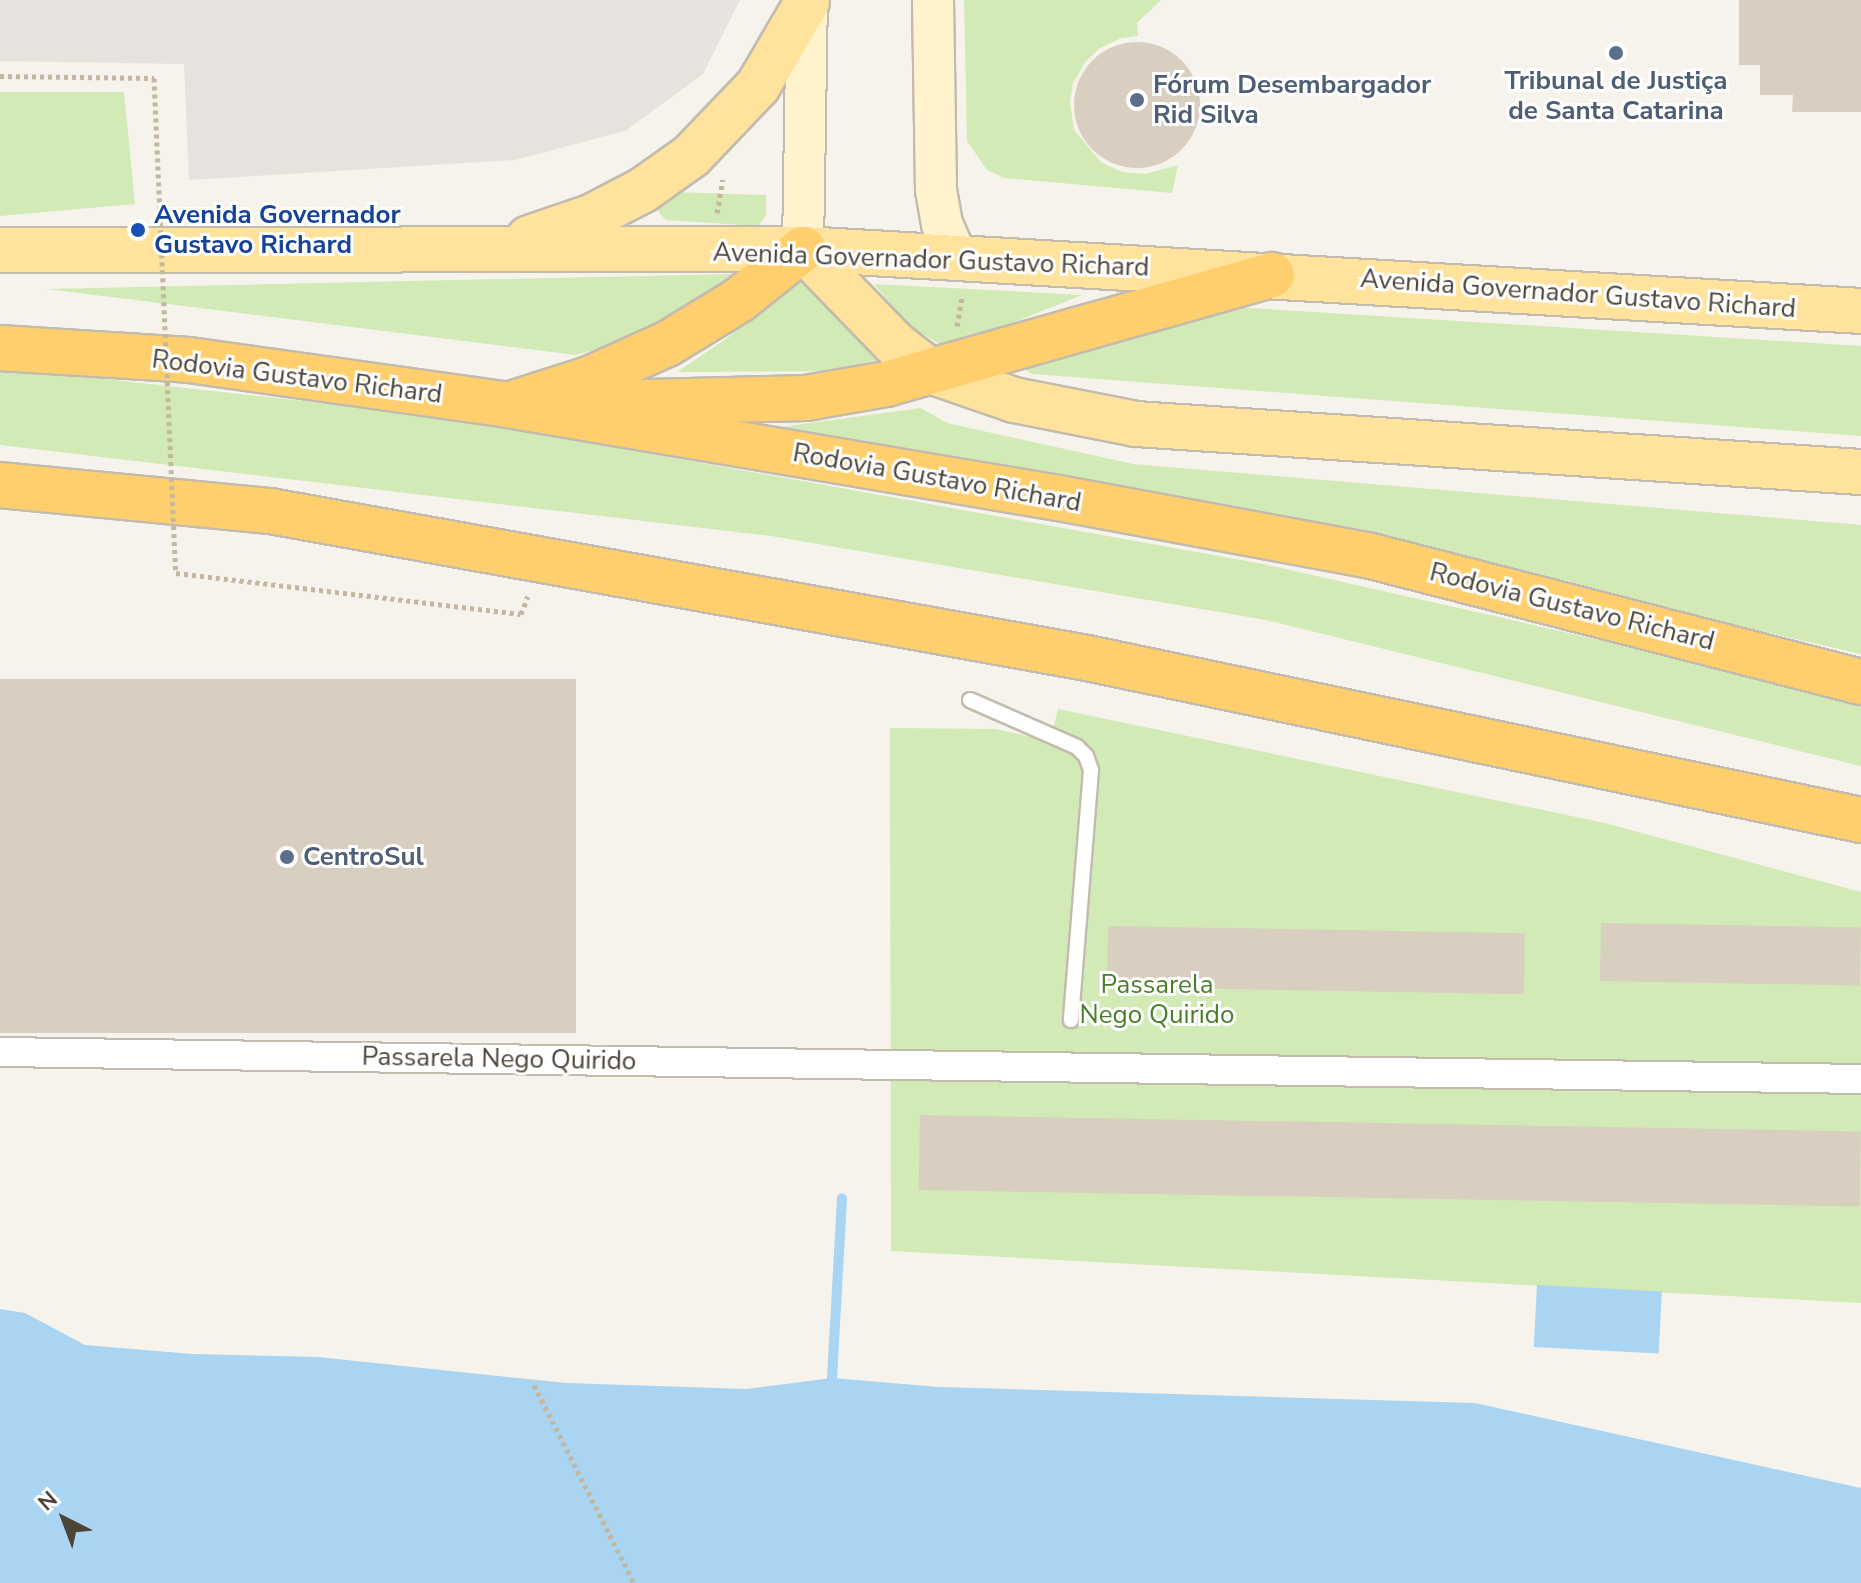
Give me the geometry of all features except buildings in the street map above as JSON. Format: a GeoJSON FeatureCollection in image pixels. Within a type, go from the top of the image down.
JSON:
{"type":"FeatureCollection","features":[{"type":"Feature","properties":{"kind":"highway"},"geometry":{"type":"LineString","coordinates":[[508,405],[589,379],[667,344],[739,300],[803,249]]}},
{"type":"Feature","properties":{"kind":"highway"},"geometry":{"type":"LineString","coordinates":[[508,405],[806,398],[886,384],[1272,275]]}},
{"type":"Feature","properties":{"kind":"highway","name":"Rodovia Gustavo Richard"},"geometry":{"type":"LineString","coordinates":[[0,348],[189,360],[508,405],[1367,555],[1861,682]]}},
{"type":"Feature","properties":{"kind":"highway"},"geometry":{"type":"LineString","coordinates":[[0,485],[270,511],[1087,658],[1861,820]]}},
{"type":"Feature","properties":{"kind":"main road"},"geometry":{"type":"LineString","coordinates":[[933,0],[936,190],[942,224],[958,260]]}},
{"type":"Feature","properties":{"kind":"main road"},"geometry":{"type":"LineString","coordinates":[[478,249],[536,236],[591,217],[643,190],[691,156],[727,123],[758,86],[807,1]]}},
{"type":"Feature","properties":{"kind":"main road"},"geometry":{"type":"LineString","coordinates":[[807,1],[803,249],[894,343],[930,371],[1014,400],[1136,424],[1861,472]]}},
{"type":"Feature","properties":{"kind":"main road","name":"Avenida Governador Gustavo Richard"},"geometry":{"type":"LineString","coordinates":[[0,250],[803,249],[1861,311]]}},
{"type":"Feature","properties":{"kind":"main road"},"geometry":{"type":"LineString","coordinates":[[1817,810],[1861,828]]}},
{"type":"Feature","properties":{"kind":"street","name":"Passarela Nego Quirido"},"geometry":{"type":"LineString","coordinates":[[0,1052],[1861,1079]]}},
{"type":"Feature","properties":{"kind":"lane"},"geometry":{"type":"LineString","coordinates":[[970,700],[1077,747],[1086,756],[1091,770],[1071,1020]]}},
{"type":"Feature","properties":{"kind":"path"},"geometry":{"type":"LineString","coordinates":[[0,76],[154,78],[176,573],[521,614],[529,595]]}},
{"type":"Feature","properties":{"kind":"path"},"geometry":{"type":"LineString","coordinates":[[534,1385],[634,1583]]}},
{"type":"Feature","properties":{"kind":"shaded area"},"geometry":{"type":"Polygon","coordinates":[[[0,0],[740,0],[703,74],[625,131],[515,160],[189,180],[184,64],[0,61],[0,0]]]}},
{"type":"Feature","properties":{"kind":"green space"},"geometry":{"type":"Polygon","coordinates":[[[964,0],[1161,0],[1137,23],[1138,36],[1121,38],[1100,48],[1085,62],[1073,83],[1070,102],[1074,130],[1102,163],[1123,172],[1145,174],[1178,165],[1172,193],[1004,178],[987,170],[967,141],[964,0]]]}},
{"type":"Feature","properties":{"kind":"green space"},"geometry":{"type":"Polygon","coordinates":[[[0,92],[124,92],[135,204],[0,216],[0,92]]]}},
{"type":"Feature","properties":{"kind":"green space"},"geometry":{"type":"Polygon","coordinates":[[[672,192],[766,195],[766,215],[758,226],[666,220],[659,213],[658,203],[672,192]]]}},
{"type":"Feature","properties":{"kind":"green space"},"geometry":{"type":"Polygon","coordinates":[[[732,274],[686,313],[625,341],[576,355],[47,289],[732,274]]]}},
{"type":"Feature","properties":{"kind":"green space"},"geometry":{"type":"Polygon","coordinates":[[[780,280],[805,281],[884,358],[837,371],[677,372],[730,336],[764,303],[780,280]]]}},
{"type":"Feature","properties":{"kind":"green space"},"geometry":{"type":"Polygon","coordinates":[[[874,284],[1082,295],[947,349],[907,324],[874,284]]]}},
{"type":"Feature","properties":{"kind":"green space"},"geometry":{"type":"Polygon","coordinates":[[[1219,306],[1861,346],[1861,436],[1032,374],[1021,367],[1219,306]]]}},
{"type":"Feature","properties":{"kind":"green space"},"geometry":{"type":"Polygon","coordinates":[[[0,372],[95,378],[441,416],[1263,564],[1861,699],[1861,766],[1266,620],[771,536],[0,445],[0,372]]]}},
{"type":"Feature","properties":{"kind":"green space"},"geometry":{"type":"Polygon","coordinates":[[[921,408],[947,423],[1133,464],[1861,525],[1861,654],[1188,499],[759,430],[921,408]]]}},
{"type":"Feature","properties":{"kind":"green space","name":"Passarela Nego Quirido"},"geometry":{"type":"Polygon","coordinates":[[[1058,709],[1605,823],[1861,892],[1861,1303],[891,1251],[890,728],[995,729],[1050,741],[1058,709]]]}},
{"type":"Feature","properties":{"kind":"water"},"geometry":{"type":"Polygon","coordinates":[[[1537,1285],[1662,1292],[1659,1353],[1534,1347],[1537,1285]]]}},
{"type":"Feature","properties":{"kind":"water"},"geometry":{"type":"Polygon","coordinates":[[[0,1309],[25,1313],[85,1345],[192,1354],[318,1357],[566,1383],[746,1389],[832,1378],[939,1387],[1475,1403],[1861,1488],[1861,1583],[0,1583],[0,1309]]]}},
{"type":"Feature","properties":{"kind":"waterway"},"geometry":{"type":"LineString","coordinates":[[832,1378],[842,1198]]}},
{"type":"Feature","properties":{"kind":"place","name":"Tribunal de Justiça de Santa Catarina"},"geometry":{"type":"Point","coordinates":[1616,53]}},
{"type":"Feature","properties":{"kind":"place","name":"Fórum Desembargador Rid Silva"},"geometry":{"type":"Point","coordinates":[1137,100]}},
{"type":"Feature","properties":{"kind":"place","name":"Avenida Governador Gustavo Richard"},"geometry":{"type":"Point","coordinates":[138,230]}},
{"type":"Feature","properties":{"kind":"place","name":"CentroSul"},"geometry":{"type":"Point","coordinates":[287,857]}}]}
